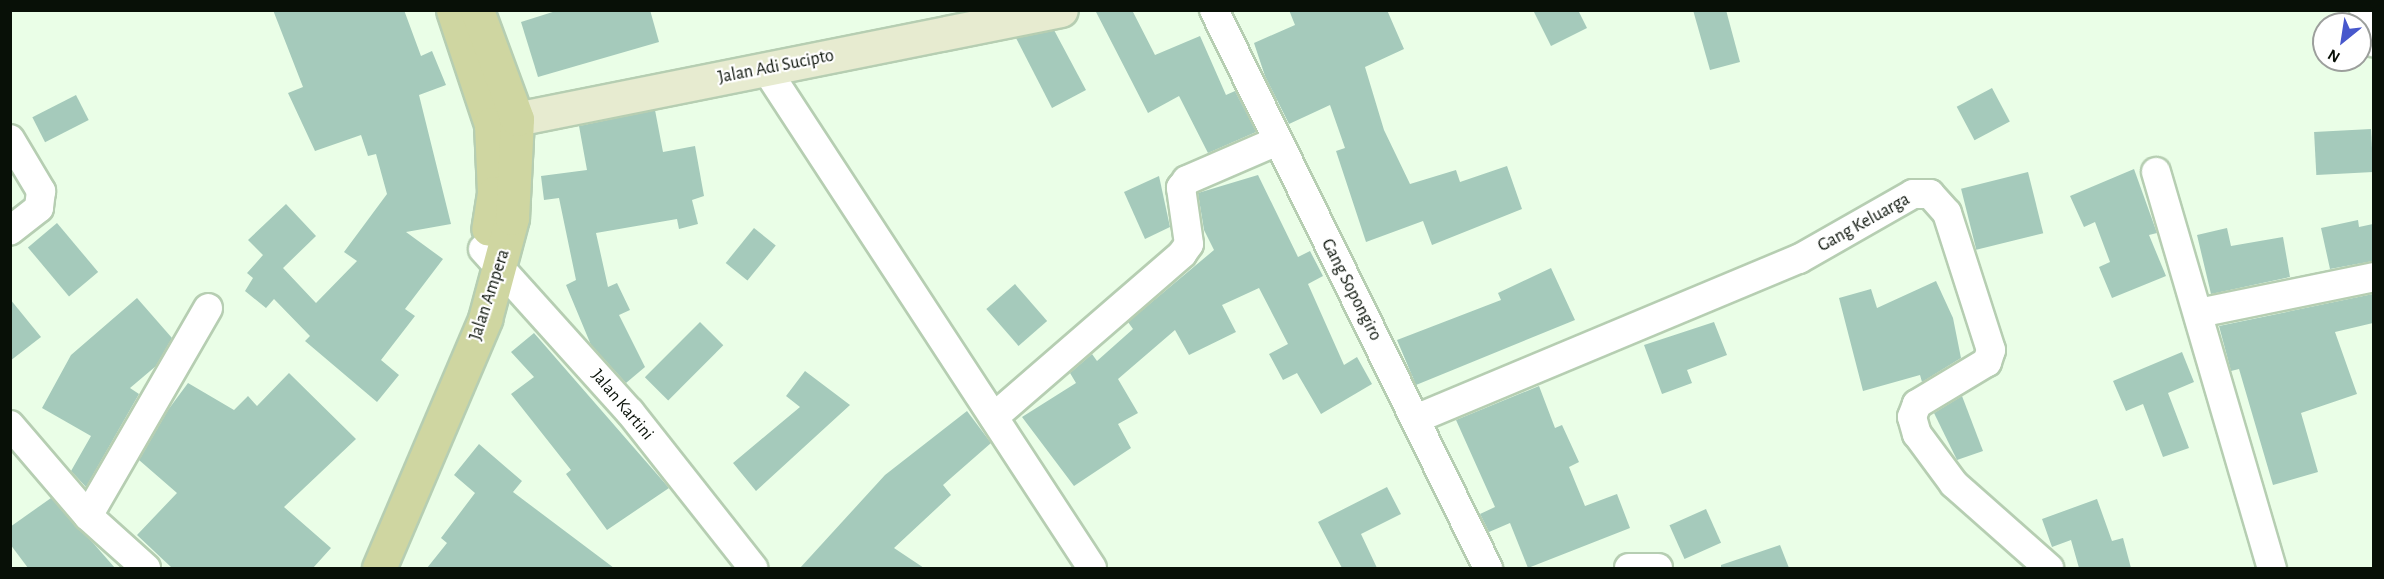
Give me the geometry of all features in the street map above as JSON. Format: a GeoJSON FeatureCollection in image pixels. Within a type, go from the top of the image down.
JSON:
{"type":"FeatureCollection","features":[{"type":"Feature","properties":{"kind":"main road","name":"Jalan Ampera"},"geometry":{"type":"LineString","coordinates":[[453,10],[504,121]]}},
{"type":"Feature","properties":{"kind":"main road","name":"Jalan Ampera"},"geometry":{"type":"LineString","coordinates":[[379,568],[459,383],[493,258],[494,193],[504,121],[477,10]]}},
{"type":"Feature","properties":{"kind":"main road","name":"Jalan Ampera"},"geometry":{"type":"LineString","coordinates":[[357,568],[493,258]]}},
{"type":"Feature","properties":{"kind":"street","name":"Jalan Adi Sucipto"},"geometry":{"type":"LineString","coordinates":[[504,121],[1061,10]]}},
{"type":"Feature","properties":{"kind":"street","name":"Gang Sopongiro"},"geometry":{"type":"LineString","coordinates":[[1214,10],[1275,142],[1418,418],[1488,568]]}},
{"type":"Feature","properties":{"kind":"street"},"geometry":{"type":"LineString","coordinates":[[2364,10],[2373,42]]}},
{"type":"Feature","properties":{"kind":"street"},"geometry":{"type":"LineString","coordinates":[[766,69],[1092,568]]}},
{"type":"Feature","properties":{"kind":"street"},"geometry":{"type":"LineString","coordinates":[[10,139],[41,192],[39,208],[10,231]]}},
{"type":"Feature","properties":{"kind":"street"},"geometry":{"type":"LineString","coordinates":[[994,417],[1182,254],[1189,244],[1181,188],[1187,180],[1275,142]]}},
{"type":"Feature","properties":{"kind":"street"},"geometry":{"type":"LineString","coordinates":[[2156,172],[2272,568]]}},
{"type":"Feature","properties":{"kind":"street","name":"Gang Keluarga"},"geometry":{"type":"LineString","coordinates":[[1418,418],[1799,259],[1913,194],[1930,194],[1947,213],[1991,350],[1987,362],[1917,404],[1912,417],[1917,434],[1954,484],[2049,568]]}},
{"type":"Feature","properties":{"kind":"street","name":"Jalan Kartini"},"geometry":{"type":"LineString","coordinates":[[493,258],[630,412],[753,568]]}},
{"type":"Feature","properties":{"kind":"street"},"geometry":{"type":"LineString","coordinates":[[2199,313],[2373,277]]}},
{"type":"Feature","properties":{"kind":"street"},"geometry":{"type":"LineString","coordinates":[[88,516],[208,308]]}},
{"type":"Feature","properties":{"kind":"street"},"geometry":{"type":"LineString","coordinates":[[10,425],[88,516],[146,568]]}},
{"type":"Feature","properties":{"kind":"street"},"geometry":{"type":"LineString","coordinates":[[1629,568],[1658,568]]}},
{"type":"Feature","properties":{"kind":"building"},"geometry":{"type":"Polygon","coordinates":[[[273,10],[404,10],[421,56],[432,51],[446,85],[419,95],[451,224],[406,232],[443,259],[405,309],[415,316],[381,360],[399,375],[377,402],[305,341],[310,336],[274,299],[266,308],[245,291],[253,278],[247,273],[263,255],[248,240],[286,204],[316,236],[283,268],[316,303],[357,261],[344,252],[387,194],[376,154],[368,156],[361,135],[315,151],[288,93],[303,87],[273,10]]]}},
{"type":"Feature","properties":{"kind":"building"},"geometry":{"type":"Polygon","coordinates":[[[559,10],[650,10],[659,42],[538,77],[521,22],[559,10]]]}},
{"type":"Feature","properties":{"kind":"building"},"geometry":{"type":"Polygon","coordinates":[[[1095,10],[1132,10],[1155,55],[1200,36],[1226,95],[1235,91],[1256,132],[1208,153],[1179,96],[1148,113],[1095,10]]]}},
{"type":"Feature","properties":{"kind":"building"},"geometry":{"type":"Polygon","coordinates":[[[1289,10],[1387,10],[1404,49],[1365,67],[1384,130],[1410,184],[1456,170],[1460,182],[1507,166],[1522,209],[1432,245],[1423,221],[1366,242],[1336,151],[1345,148],[1330,105],[1289,124],[1265,76],[1254,43],[1295,25],[1289,10]]]}},
{"type":"Feature","properties":{"kind":"building"},"geometry":{"type":"Polygon","coordinates":[[[1533,10],[1578,10],[1587,28],[1551,46],[1533,10]]]}},
{"type":"Feature","properties":{"kind":"building"},"geometry":{"type":"Polygon","coordinates":[[[1693,10],[1726,10],[1740,62],[1710,70],[1693,10]]]}},
{"type":"Feature","properties":{"kind":"building"},"geometry":{"type":"Polygon","coordinates":[[[1054,30],[1086,90],[1052,108],[1016,38],[1054,30]]]}},
{"type":"Feature","properties":{"kind":"building"},"geometry":{"type":"Polygon","coordinates":[[[1992,88],[2010,122],[1975,140],[1957,107],[1992,88]]]}},
{"type":"Feature","properties":{"kind":"building"},"geometry":{"type":"Polygon","coordinates":[[[76,95],[89,120],[45,142],[32,117],[76,95]]]}},
{"type":"Feature","properties":{"kind":"building"},"geometry":{"type":"Polygon","coordinates":[[[655,110],[663,152],[695,146],[704,196],[692,200],[698,224],[679,229],[677,219],[596,233],[608,287],[617,283],[630,310],[619,315],[645,367],[626,383],[591,345],[566,285],[576,280],[559,198],[544,200],[541,176],[587,170],[579,126],[655,110]]]}},
{"type":"Feature","properties":{"kind":"building"},"geometry":{"type":"Polygon","coordinates":[[[2371,129],[2373,172],[2316,175],[2314,132],[2371,129]]]}},
{"type":"Feature","properties":{"kind":"building"},"geometry":{"type":"Polygon","coordinates":[[[2134,169],[2157,233],[2149,235],[2166,276],[2112,298],[2099,267],[2110,262],[2095,222],[2084,227],[2070,196],[2134,169]]]}},
{"type":"Feature","properties":{"kind":"building"},"geometry":{"type":"Polygon","coordinates":[[[2028,172],[2043,233],[1976,250],[1961,189],[2028,172]]]}},
{"type":"Feature","properties":{"kind":"building"},"geometry":{"type":"Polygon","coordinates":[[[1258,175],[1298,257],[1310,251],[1323,276],[1308,284],[1344,365],[1357,357],[1372,384],[1321,414],[1297,373],[1283,380],[1269,354],[1288,344],[1259,288],[1222,305],[1236,332],[1189,355],[1175,330],[1118,379],[1138,413],[1118,424],[1131,448],[1074,486],[1022,417],[1076,383],[1070,373],[1092,354],[1097,361],[1133,329],[1128,322],[1214,250],[1204,230],[1198,193],[1258,175]]]}},
{"type":"Feature","properties":{"kind":"building"},"geometry":{"type":"Polygon","coordinates":[[[1159,176],[1170,227],[1145,239],[1124,192],[1159,176]]]}},
{"type":"Feature","properties":{"kind":"building"},"geometry":{"type":"Polygon","coordinates":[[[2358,220],[2359,227],[2373,224],[2373,261],[2330,269],[2321,228],[2358,220]]]}},
{"type":"Feature","properties":{"kind":"building"},"geometry":{"type":"Polygon","coordinates":[[[57,223],[98,272],[69,296],[28,247],[57,223]]]}},
{"type":"Feature","properties":{"kind":"building"},"geometry":{"type":"Polygon","coordinates":[[[754,228],[776,246],[747,281],[726,263],[754,228]]]}},
{"type":"Feature","properties":{"kind":"building"},"geometry":{"type":"Polygon","coordinates":[[[2227,228],[2231,246],[2283,237],[2290,277],[2211,294],[2197,235],[2227,228]]]}},
{"type":"Feature","properties":{"kind":"building"},"geometry":{"type":"Polygon","coordinates":[[[1551,268],[1575,320],[1416,385],[1397,340],[1501,300],[1498,293],[1551,268]]]}},
{"type":"Feature","properties":{"kind":"building"},"geometry":{"type":"Polygon","coordinates":[[[1936,281],[1953,318],[1961,358],[1922,382],[1920,375],[1863,391],[1839,298],[1871,289],[1877,308],[1936,281]]]}},
{"type":"Feature","properties":{"kind":"building"},"geometry":{"type":"Polygon","coordinates":[[[1015,284],[1047,321],[1018,346],[986,309],[1015,284]]]}},
{"type":"Feature","properties":{"kind":"building"},"geometry":{"type":"Polygon","coordinates":[[[2373,294],[2373,323],[2335,332],[2357,394],[2301,413],[2318,472],[2273,485],[2239,369],[2231,371],[2219,326],[2373,294]]]}},
{"type":"Feature","properties":{"kind":"building"},"geometry":{"type":"Polygon","coordinates":[[[137,298],[172,338],[156,366],[130,388],[139,394],[86,487],[71,471],[91,436],[42,408],[71,355],[137,298]]]}},
{"type":"Feature","properties":{"kind":"building"},"geometry":{"type":"Polygon","coordinates":[[[10,299],[41,337],[10,361],[10,299]]]}},
{"type":"Feature","properties":{"kind":"building"},"geometry":{"type":"Polygon","coordinates":[[[700,322],[723,345],[668,400],[645,377],[700,322]]]}},
{"type":"Feature","properties":{"kind":"building"},"geometry":{"type":"Polygon","coordinates":[[[1714,322],[1727,355],[1687,370],[1692,383],[1662,394],[1644,345],[1714,322]]]}},
{"type":"Feature","properties":{"kind":"building"},"geometry":{"type":"Polygon","coordinates":[[[534,333],[669,488],[607,530],[566,474],[571,470],[511,394],[534,377],[511,352],[534,333]]]}},
{"type":"Feature","properties":{"kind":"building"},"geometry":{"type":"Polygon","coordinates":[[[2182,352],[2194,382],[2168,393],[2189,448],[2163,457],[2143,404],[2126,411],[2113,381],[2182,352]]]}},
{"type":"Feature","properties":{"kind":"building"},"geometry":{"type":"Polygon","coordinates":[[[805,371],[850,405],[756,491],[733,463],[800,407],[786,396],[805,371]]]}},
{"type":"Feature","properties":{"kind":"building"},"geometry":{"type":"Polygon","coordinates":[[[289,373],[356,439],[284,507],[331,548],[313,568],[172,568],[137,535],[177,493],[139,460],[168,410],[188,383],[234,410],[248,396],[257,406],[289,373]]]}},
{"type":"Feature","properties":{"kind":"building"},"geometry":{"type":"Polygon","coordinates":[[[1539,386],[1555,428],[1562,425],[1579,462],[1569,467],[1585,506],[1617,494],[1630,528],[1528,568],[1510,523],[1489,532],[1480,514],[1495,507],[1456,420],[1539,386]]]}},
{"type":"Feature","properties":{"kind":"building"},"geometry":{"type":"Polygon","coordinates":[[[1962,396],[1983,451],[1957,460],[1934,413],[1962,396]]]}},
{"type":"Feature","properties":{"kind":"building"},"geometry":{"type":"Polygon","coordinates":[[[967,411],[991,443],[943,485],[951,495],[894,548],[924,568],[800,568],[885,475],[967,411]]]}},
{"type":"Feature","properties":{"kind":"building"},"geometry":{"type":"Polygon","coordinates":[[[479,444],[522,481],[513,492],[614,568],[427,568],[447,543],[441,538],[475,493],[454,475],[479,444]]]}},
{"type":"Feature","properties":{"kind":"building"},"geometry":{"type":"Polygon","coordinates":[[[1387,487],[1401,514],[1361,534],[1377,568],[1342,568],[1318,522],[1387,487]]]}},
{"type":"Feature","properties":{"kind":"building"},"geometry":{"type":"Polygon","coordinates":[[[51,498],[115,568],[28,568],[10,544],[10,527],[51,498]]]}},
{"type":"Feature","properties":{"kind":"building"},"geometry":{"type":"Polygon","coordinates":[[[2097,499],[2112,541],[2123,538],[2131,568],[2079,568],[2071,540],[2052,547],[2042,519],[2097,499]]]}},
{"type":"Feature","properties":{"kind":"building"},"geometry":{"type":"Polygon","coordinates":[[[1706,509],[1721,543],[1685,559],[1669,525],[1706,509]]]}},
{"type":"Feature","properties":{"kind":"building"},"geometry":{"type":"Polygon","coordinates":[[[1780,545],[1789,568],[1721,568],[1721,565],[1780,545]]]}}]}
